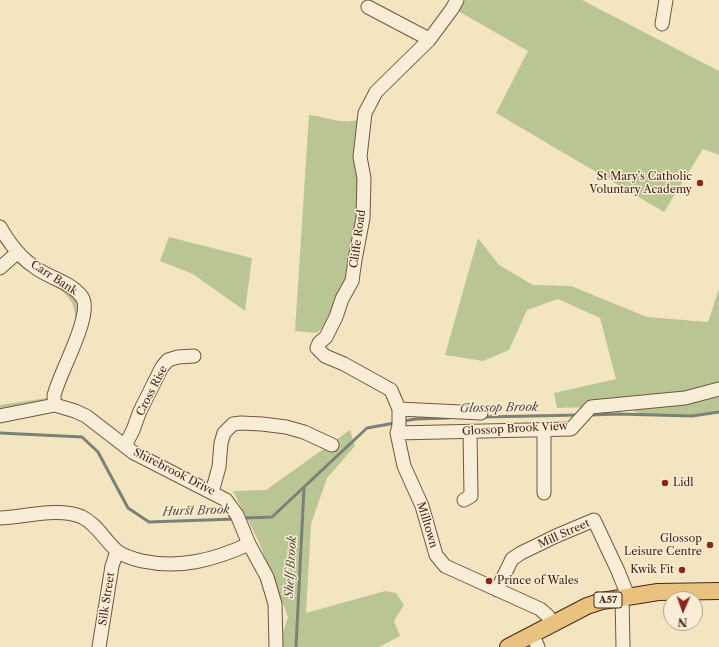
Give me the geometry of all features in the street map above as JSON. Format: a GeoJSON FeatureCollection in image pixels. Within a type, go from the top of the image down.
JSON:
{"type":"FeatureCollection","features":[{"type":"Feature","properties":{"kind":"main road","name":"A57"},"geometry":{"type":"LineString","coordinates":[[508,647],[535,640],[552,624],[587,606],[602,601],[658,592],[719,591]]}},
{"type":"Feature","properties":{"kind":"street","name":"Cliffe Road"},"geometry":{"type":"LineString","coordinates":[[399,410],[391,390],[344,364],[325,356],[317,348],[319,343],[326,337],[336,317],[342,299],[352,281],[363,218],[364,178],[360,157],[365,113],[376,92],[429,40],[457,0]]}},
{"type":"Feature","properties":{"kind":"street"},"geometry":{"type":"LineString","coordinates":[[662,24],[666,0]]}},
{"type":"Feature","properties":{"kind":"street"},"geometry":{"type":"LineString","coordinates":[[368,7],[429,40]]}},
{"type":"Feature","properties":{"kind":"street","name":"Carr Bank"},"geometry":{"type":"LineString","coordinates":[[0,227],[17,253],[36,268],[77,290],[85,301],[84,316],[76,341],[60,377],[54,397],[54,405]]}},
{"type":"Feature","properties":{"kind":"street"},"geometry":{"type":"LineString","coordinates":[[0,268],[17,253]]}},
{"type":"Feature","properties":{"kind":"street","name":"Cross Rise"},"geometry":{"type":"LineString","coordinates":[[125,446],[140,411],[162,367],[168,360],[178,357],[194,356]]}},
{"type":"Feature","properties":{"kind":"street","name":"Glossop Brook View"},"geometry":{"type":"LineString","coordinates":[[398,429],[470,432],[570,429],[591,407],[684,398],[719,389]]}},
{"type":"Feature","properties":{"kind":"street","name":"Shirebrook Drive"},"geometry":{"type":"LineString","coordinates":[[0,416],[54,405],[75,411],[86,416],[134,453],[226,500],[239,520],[249,544],[267,577],[275,604],[276,647]]}},
{"type":"Feature","properties":{"kind":"street"},"geometry":{"type":"LineString","coordinates":[[399,410],[481,413]]}},
{"type":"Feature","properties":{"kind":"street","name":"Milltown"},"geometry":{"type":"LineString","coordinates":[[399,410],[398,429],[404,466],[422,506],[436,555],[445,566],[540,609],[548,616],[552,624]]}},
{"type":"Feature","properties":{"kind":"street"},"geometry":{"type":"LineString","coordinates":[[212,492],[219,468],[221,443],[224,433],[233,424],[262,424],[286,427],[304,432],[332,445]]}},
{"type":"Feature","properties":{"kind":"street"},"geometry":{"type":"LineString","coordinates":[[544,430],[544,493]]}},
{"type":"Feature","properties":{"kind":"street"},"geometry":{"type":"LineString","coordinates":[[464,500],[471,496],[470,432]]}},
{"type":"Feature","properties":{"kind":"street"},"geometry":{"type":"LineString","coordinates":[[0,518],[62,512],[82,517],[101,533],[117,551],[134,559],[157,564],[180,565],[201,562],[249,544]]}},
{"type":"Feature","properties":{"kind":"street","name":"Mill Street"},"geometry":{"type":"LineString","coordinates":[[497,590],[512,559],[522,552],[594,520],[618,571],[625,597]]}},
{"type":"Feature","properties":{"kind":"street","name":"Silk Street"},"geometry":{"type":"LineString","coordinates":[[99,647],[112,566],[117,551]]}},
{"type":"Feature","properties":{"kind":"street"},"geometry":{"type":"LineString","coordinates":[[623,647],[625,597]]}},
{"type":"Feature","properties":{"kind":"green space"},"geometry":{"type":"Polygon","coordinates":[[[465,0],[582,0],[719,71],[719,155],[703,149],[664,212],[496,113],[528,51],[458,11],[465,0]]]}},
{"type":"Feature","properties":{"kind":"green space"},"geometry":{"type":"Polygon","coordinates":[[[309,115],[347,121],[354,121],[360,117],[360,205],[348,278],[322,329],[316,333],[295,331],[309,115]]]}},
{"type":"Feature","properties":{"kind":"green space"},"geometry":{"type":"Polygon","coordinates":[[[169,237],[252,258],[245,311],[193,274],[160,261],[169,237]]]}},
{"type":"Feature","properties":{"kind":"green space"},"geometry":{"type":"Polygon","coordinates":[[[478,238],[499,265],[533,285],[571,286],[647,317],[708,322],[719,289],[719,412],[692,416],[641,415],[625,406],[557,408],[554,393],[616,379],[600,318],[558,299],[527,310],[509,350],[483,361],[445,355],[478,238]]]}},
{"type":"Feature","properties":{"kind":"green space"},"geometry":{"type":"Polygon","coordinates":[[[52,282],[77,290],[81,325],[75,317],[75,311],[71,301],[52,282]]]}},
{"type":"Feature","properties":{"kind":"green space"},"geometry":{"type":"Polygon","coordinates":[[[54,397],[55,405],[0,416],[0,405],[54,397]]]}},
{"type":"Feature","properties":{"kind":"green space"},"geometry":{"type":"Polygon","coordinates":[[[350,430],[355,446],[327,478],[311,524],[306,613],[385,591],[396,593],[404,605],[394,621],[400,636],[379,647],[281,647],[282,635],[288,617],[258,540],[233,491],[266,490],[350,430]]]}},
{"type":"Feature","properties":{"kind":"waterway","name":"Glossop Brook"},"geometry":{"type":"LineString","coordinates":[[590,415],[618,414],[692,416],[719,412]]}},
{"type":"Feature","properties":{"kind":"waterway","name":"Glossop Brook"},"geometry":{"type":"LineString","coordinates":[[483,417],[579,415]]}},
{"type":"Feature","properties":{"kind":"waterway","name":"Glossop Brook"},"geometry":{"type":"LineString","coordinates":[[403,421],[449,418]]}},
{"type":"Feature","properties":{"kind":"waterway","name":"Glossop Brook"},"geometry":{"type":"LineString","coordinates":[[243,518],[272,517],[367,428],[395,423]]}},
{"type":"Feature","properties":{"kind":"waterway","name":"Hurst Brook"},"geometry":{"type":"LineString","coordinates":[[0,433],[82,437],[98,452],[128,508],[149,522],[235,519]]}},
{"type":"Feature","properties":{"kind":"waterway","name":"Shelf Brook"},"geometry":{"type":"LineString","coordinates":[[296,647],[304,488]]}},
{"type":"Feature","properties":{"kind":"place","name":"St Mary's Catholic Voluntary Academy"},"geometry":{"type":"Point","coordinates":[700,183]}},
{"type":"Feature","properties":{"kind":"place","name":"Lidl"},"geometry":{"type":"Point","coordinates":[665,483]}},
{"type":"Feature","properties":{"kind":"place","name":"Glossop Leisure Centre"},"geometry":{"type":"Point","coordinates":[710,545]}},
{"type":"Feature","properties":{"kind":"place","name":"Kwik Fit"},"geometry":{"type":"Point","coordinates":[682,570]}},
{"type":"Feature","properties":{"kind":"place","name":"Prince of Wales"},"geometry":{"type":"Point","coordinates":[489,581]}}]}
